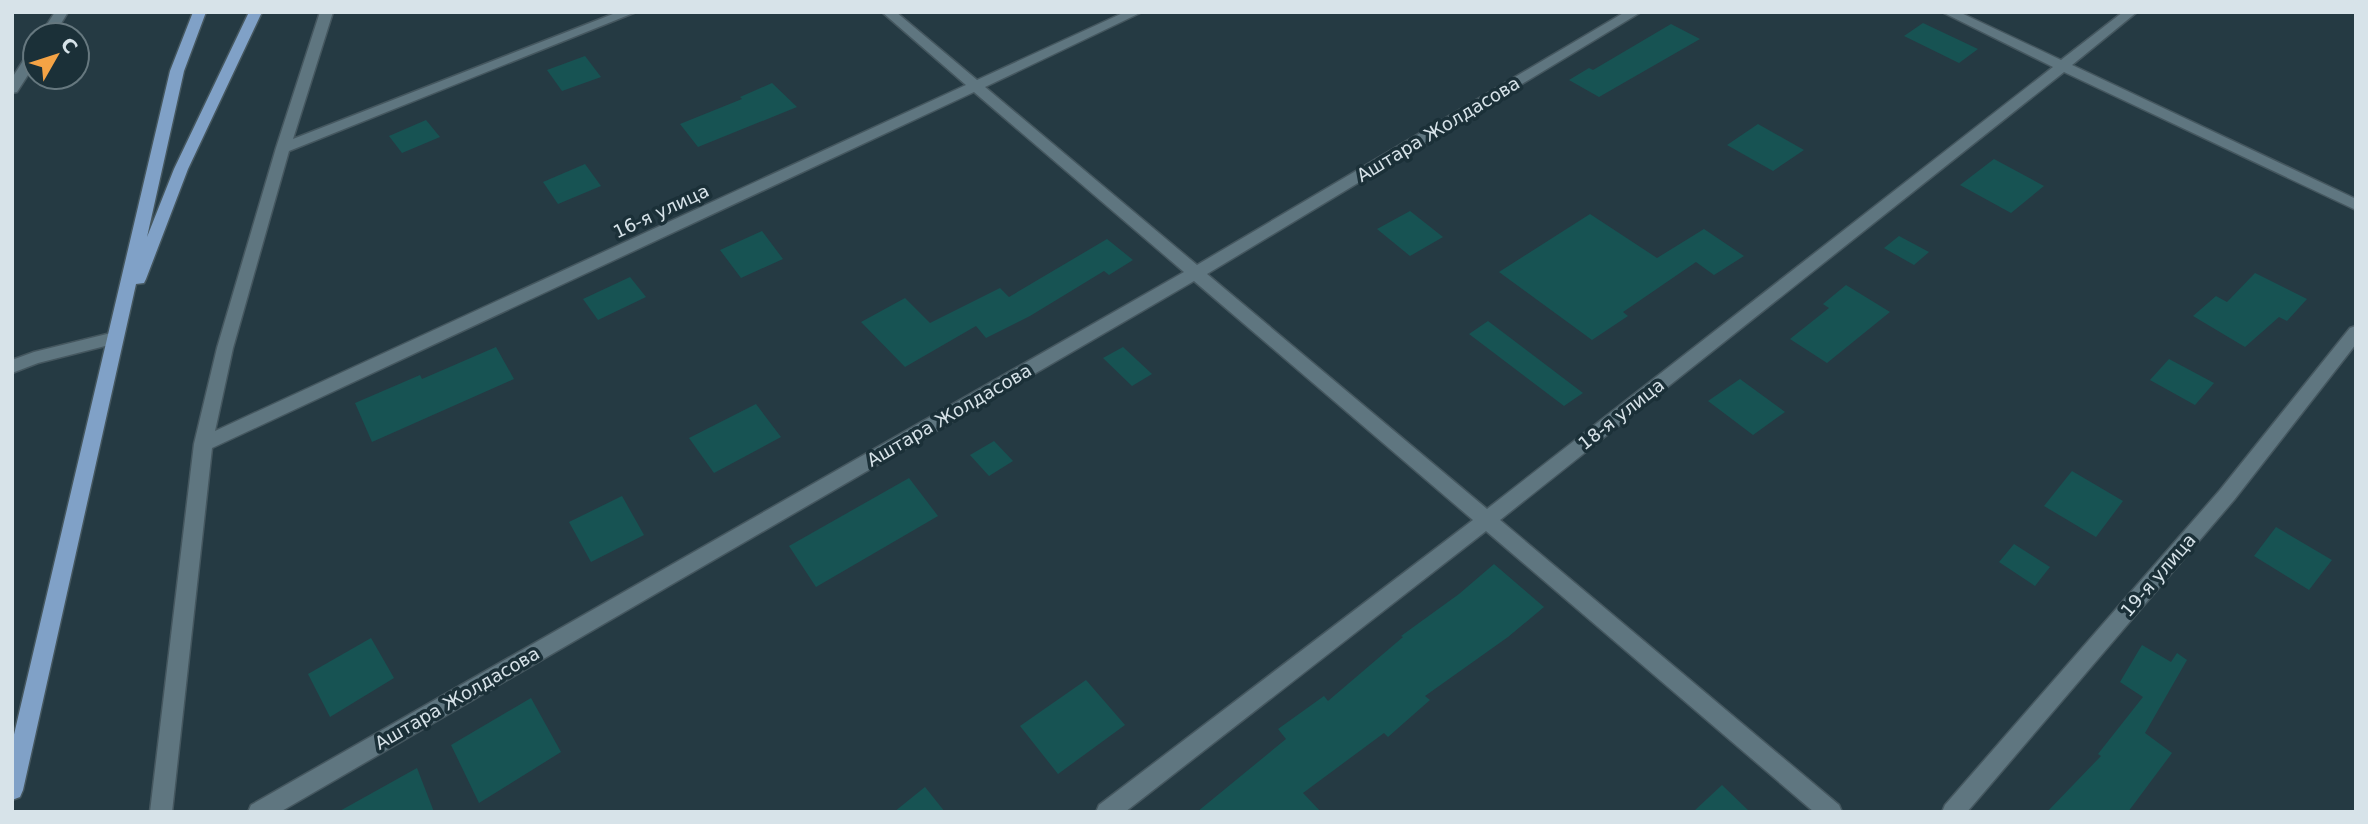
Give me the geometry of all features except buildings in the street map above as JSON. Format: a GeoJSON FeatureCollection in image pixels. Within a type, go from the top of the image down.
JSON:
{"type":"FeatureCollection","features":[{"type":"Feature","properties":{"kind":"main road"},"geometry":{"type":"LineString","coordinates":[[12,790],[177,71],[200,12]]}},
{"type":"Feature","properties":{"kind":"main road"},"geometry":{"type":"LineString","coordinates":[[115,338],[181,169],[256,12]]}},
{"type":"Feature","properties":{"kind":"street"},"geometry":{"type":"LineString","coordinates":[[161,812],[203,444],[225,348],[283,148],[327,12]]}},
{"type":"Feature","properties":{"kind":"street"},"geometry":{"type":"LineString","coordinates":[[283,148],[630,12]]}},
{"type":"Feature","properties":{"kind":"street"},"geometry":{"type":"LineString","coordinates":[[888,12],[1831,812]]}},
{"type":"Feature","properties":{"kind":"street","name":"16-я улица"},"geometry":{"type":"LineString","coordinates":[[203,444],[1136,12]]}},
{"type":"Feature","properties":{"kind":"street","name":"Аштара Жолдасова"},"geometry":{"type":"LineString","coordinates":[[259,812],[1194,274],[1635,12]]}},
{"type":"Feature","properties":{"kind":"street"},"geometry":{"type":"LineString","coordinates":[[1948,12],[2356,205]]}},
{"type":"Feature","properties":{"kind":"street","name":"18-я улица"},"geometry":{"type":"LineString","coordinates":[[1107,812],[1488,519],[2131,12]]}},
{"type":"Feature","properties":{"kind":"street","name":"19-я улица"},"geometry":{"type":"LineString","coordinates":[[1953,812],[2227,495],[2356,332]]}},
{"type":"Feature","properties":{"kind":"street"},"geometry":{"type":"LineString","coordinates":[[12,367],[34,358],[115,338]]}}]}
